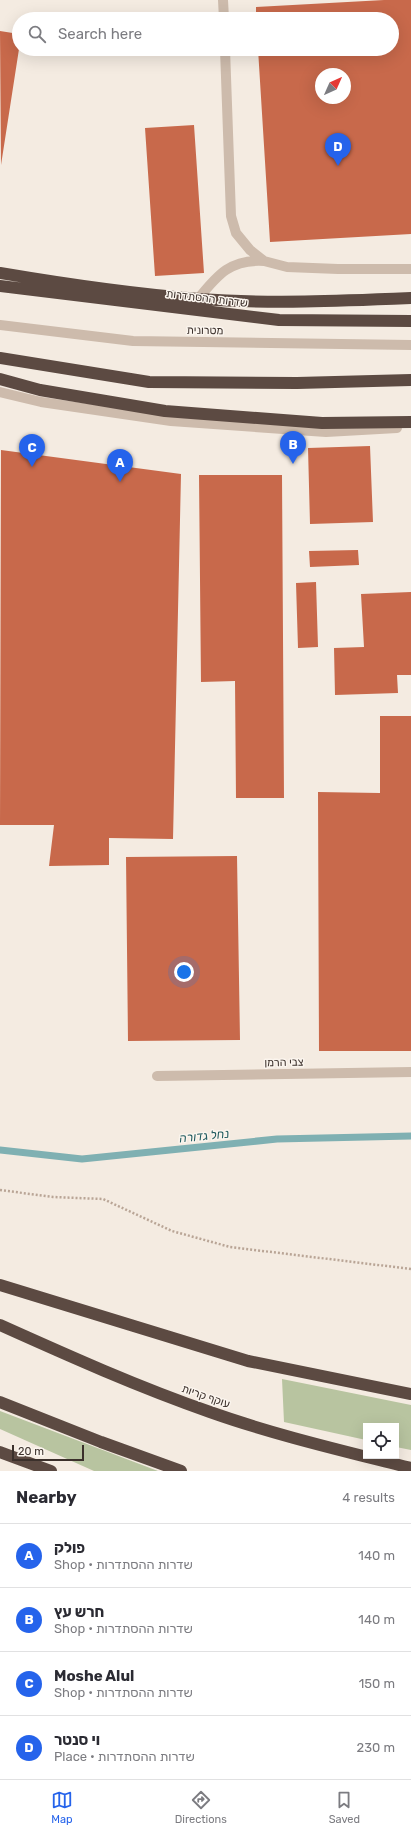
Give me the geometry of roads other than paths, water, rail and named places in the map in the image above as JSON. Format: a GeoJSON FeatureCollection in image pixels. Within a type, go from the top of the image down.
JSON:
{"type":"FeatureCollection","features":[{"type":"Feature","properties":{"kind":"highway"},"geometry":{"type":"LineString","coordinates":[[0,273],[55,282],[198,299],[304,302],[411,298]]}},
{"type":"Feature","properties":{"kind":"highway","name":"שדרות ההסתדרות"},"geometry":{"type":"LineString","coordinates":[[0,286],[279,320],[411,321]]}},
{"type":"Feature","properties":{"kind":"highway"},"geometry":{"type":"LineString","coordinates":[[0,358],[149,382],[297,383],[411,380]]}},
{"type":"Feature","properties":{"kind":"highway"},"geometry":{"type":"LineString","coordinates":[[0,379],[40,390],[166,411],[322,423],[411,422]]}},
{"type":"Feature","properties":{"kind":"highway"},"geometry":{"type":"LineString","coordinates":[[0,1285],[248,1361],[411,1394]]}},
{"type":"Feature","properties":{"kind":"highway","name":"עוקף קריות"},"geometry":{"type":"LineString","coordinates":[[0,1325],[124,1380],[210,1412],[317,1444],[411,1468]]}},
{"type":"Feature","properties":{"kind":"highway"},"geometry":{"type":"LineString","coordinates":[[0,1402],[101,1442],[181,1471]]}},
{"type":"Feature","properties":{"kind":"highway"},"geometry":{"type":"LineString","coordinates":[[0,1452],[50,1471]]}},
{"type":"Feature","properties":{"kind":"street"},"geometry":{"type":"LineString","coordinates":[[223,0],[224,12]]}},
{"type":"Feature","properties":{"kind":"street"},"geometry":{"type":"LineString","coordinates":[[225,56],[231,216],[236,233],[250,250],[264,261]]}},
{"type":"Feature","properties":{"kind":"street"},"geometry":{"type":"LineString","coordinates":[[198,299],[211,282],[242,261],[264,261],[287,267],[331,269],[411,269]]}},
{"type":"Feature","properties":{"kind":"street","name":"מטרונית"},"geometry":{"type":"LineString","coordinates":[[0,325],[132,341],[411,344]]}},
{"type":"Feature","properties":{"kind":"street"},"geometry":{"type":"LineString","coordinates":[[0,392],[41,402],[171,422],[326,432],[411,427]]}},
{"type":"Feature","properties":{"kind":"street","name":"צבי הרמן"},"geometry":{"type":"LineString","coordinates":[[157,1076],[411,1072]]}},
{"type":"Feature","properties":{"kind":"waterway","name":"נחל גדורה"},"geometry":{"type":"LineString","coordinates":[[0,1150],[82,1159],[277,1139],[411,1136]]}},
{"type":"Feature","properties":{"kind":"place","name":"וי סנטר"},"geometry":{"type":"Point","coordinates":[338,166]}},
{"type":"Feature","properties":{"kind":"place","name":"חרש עץ"},"geometry":{"type":"Point","coordinates":[293,464]}},
{"type":"Feature","properties":{"kind":"place","name":"Moshe Alul"},"geometry":{"type":"Point","coordinates":[32,467]}},
{"type":"Feature","properties":{"kind":"place","name":"פולק"},"geometry":{"type":"Point","coordinates":[120,482]}}]}
